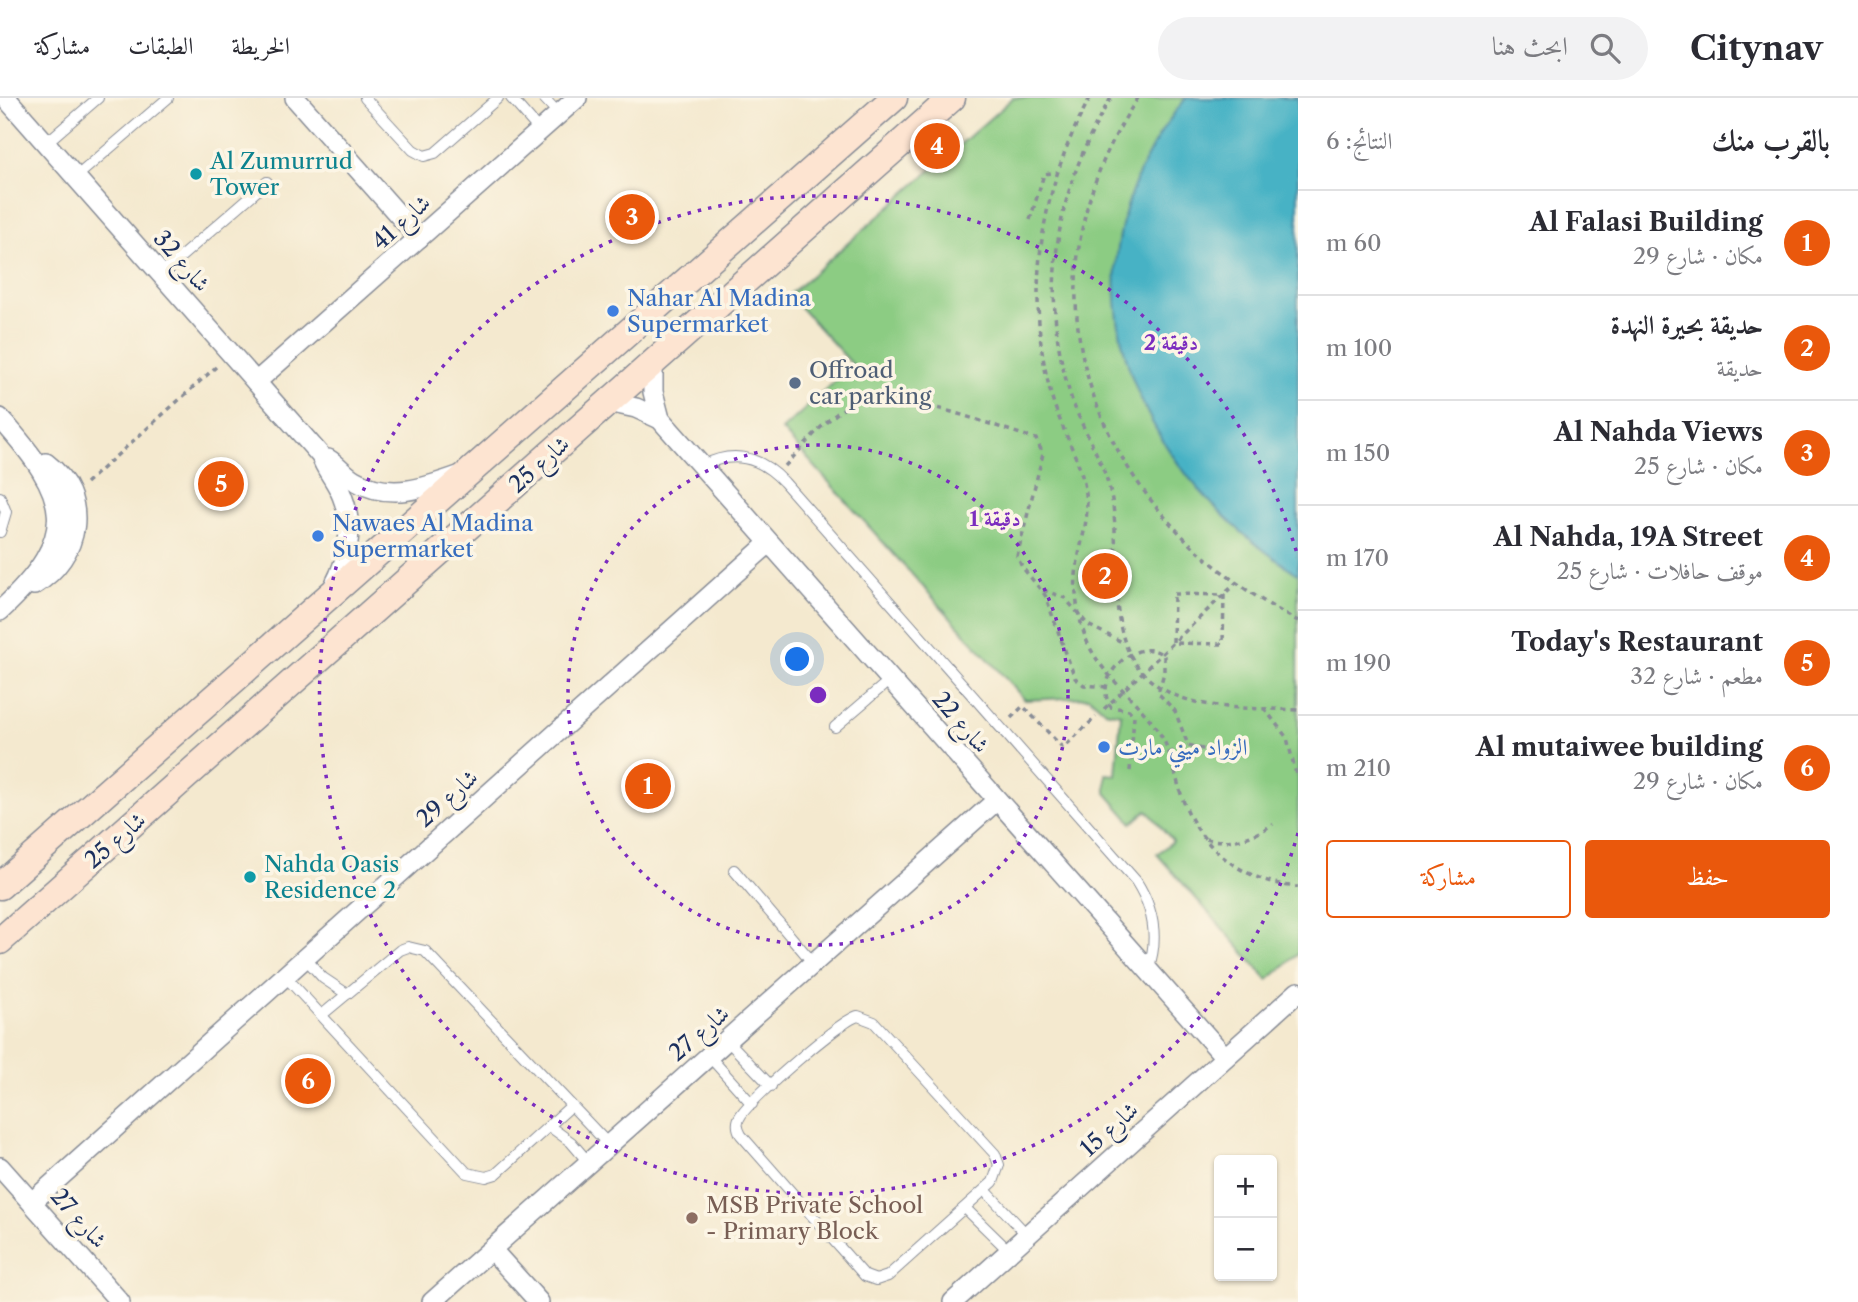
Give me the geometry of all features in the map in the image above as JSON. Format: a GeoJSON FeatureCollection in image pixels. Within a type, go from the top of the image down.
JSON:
{"type":"FeatureCollection","features":[{"type":"Feature","properties":{"kind":"street","name":"شارع 32"},"geometry":{"type":"LineString","coordinates":[[6,98],[321,456],[341,494],[350,530],[344,562],[330,594]]}},
{"type":"Feature","properties":{"kind":"street"},"geometry":{"type":"LineString","coordinates":[[295,98],[419,238]]}},
{"type":"Feature","properties":{"kind":"street","name":"شارع 41"},"geometry":{"type":"LineString","coordinates":[[256,382],[577,98]]}},
{"type":"Feature","properties":{"kind":"street","name":"شارع 25"},"geometry":{"type":"LineString","coordinates":[[1,884],[894,98]]}},
{"type":"Feature","properties":{"kind":"street","name":"شارع 25"},"geometry":{"type":"LineString","coordinates":[[0,941],[952,98]]}},
{"type":"Feature","properties":{"kind":"street"},"geometry":{"type":"LineString","coordinates":[[653,363],[653,392],[660,419]]}},
{"type":"Feature","properties":{"kind":"street","name":"شارع 22"},"geometry":{"type":"LineString","coordinates":[[608,402],[636,408],[660,419],[1225,1057]]}},
{"type":"Feature","properties":{"kind":"street"},"geometry":{"type":"LineString","coordinates":[[0,418],[33,455],[53,490],[57,525],[45,559],[24,589],[0,611]]}},
{"type":"Feature","properties":{"kind":"street"},"geometry":{"type":"LineString","coordinates":[[24,589],[47,577],[64,557],[76,520],[72,495],[59,474],[33,455]]}},
{"type":"Feature","properties":{"kind":"street","name":"شارع 32"},"geometry":{"type":"LineString","coordinates":[[321,456],[358,482],[392,492],[419,489],[467,472]]}},
{"type":"Feature","properties":{"kind":"street","name":"شارع 29"},"geometry":{"type":"LineString","coordinates":[[32,1202],[769,542]]}},
{"type":"Feature","properties":{"kind":"street","name":"شارع 27"},"geometry":{"type":"LineString","coordinates":[[432,1302],[997,800]]}},
{"type":"Feature","properties":{"kind":"street","name":"شارع 15"},"geometry":{"type":"LineString","coordinates":[[953,1302],[1298,992]]}},
{"type":"Feature","properties":{"kind":"street","name":"شارع 27"},"geometry":{"type":"LineString","coordinates":[[0,1167],[120,1302]]}},
{"type":"Feature","properties":{"kind":"street"},"geometry":{"type":"LineString","coordinates":[[492,1250],[539,1302]]}},
{"type":"Feature","properties":{"kind":"lane"},"geometry":{"type":"LineString","coordinates":[[46,143],[99,98]]}},
{"type":"Feature","properties":{"kind":"lane"},"geometry":{"type":"LineString","coordinates":[[76,177],[168,98]]}},
{"type":"Feature","properties":{"kind":"lane"},"geometry":{"type":"LineString","coordinates":[[365,98],[413,150],[424,156],[435,153],[498,98]]}},
{"type":"Feature","properties":{"kind":"lane"},"geometry":{"type":"LineString","coordinates":[[511,98],[540,131]]}},
{"type":"Feature","properties":{"kind":"lane"},"geometry":{"type":"LineString","coordinates":[[544,98],[559,114]]}},
{"type":"Feature","properties":{"kind":"lane"},"geometry":{"type":"LineString","coordinates":[[161,274],[267,182]]}},
{"type":"Feature","properties":{"kind":"lane"},"geometry":{"type":"LineString","coordinates":[[702,466],[719,457],[743,457],[765,465],[777,474],[1143,892],[1155,930],[1153,957],[1148,970]]}},
{"type":"Feature","properties":{"kind":"lane"},"geometry":{"type":"LineString","coordinates":[[0,497],[6,512],[0,532]]}},
{"type":"Feature","properties":{"kind":"lane"},"geometry":{"type":"LineString","coordinates":[[835,727],[891,679]]}},
{"type":"Feature","properties":{"kind":"lane"},"geometry":{"type":"LineString","coordinates":[[734,870],[814,964]]}},
{"type":"Feature","properties":{"kind":"lane"},"geometry":{"type":"LineString","coordinates":[[323,1014],[400,950],[408,947],[425,951],[609,1145]]}},
{"type":"Feature","properties":{"kind":"lane"},"geometry":{"type":"LineString","coordinates":[[305,958],[323,978],[346,994]]}},
{"type":"Feature","properties":{"kind":"lane"},"geometry":{"type":"LineString","coordinates":[[285,976],[323,1014],[467,1173],[486,1177],[496,1174],[571,1106]]}},
{"type":"Feature","properties":{"kind":"lane"},"geometry":{"type":"LineString","coordinates":[[858,1016],[867,1017],[995,1154],[999,1171],[985,1190],[888,1276],[870,1279],[738,1131],[738,1120],[771,1086],[843,1022],[858,1016]]}},
{"type":"Feature","properties":{"kind":"lane"},"geometry":{"type":"LineString","coordinates":[[727,1040],[771,1086]]}},
{"type":"Feature","properties":{"kind":"lane"},"geometry":{"type":"LineString","coordinates":[[709,1056],[751,1104]]}},
{"type":"Feature","properties":{"kind":"lane"},"geometry":{"type":"LineString","coordinates":[[549,1126],[571,1142],[589,1163]]}},
{"type":"Feature","properties":{"kind":"lane"},"geometry":{"type":"LineString","coordinates":[[985,1190],[1028,1236]]}},
{"type":"Feature","properties":{"kind":"lane"},"geometry":{"type":"LineString","coordinates":[[965,1208],[1010,1252]]}},
{"type":"Feature","properties":{"kind":"path"},"geometry":{"type":"LineString","coordinates":[[1090,98],[1057,172],[1040,257],[1039,328],[1050,390],[1086,494],[1087,520],[1075,587],[1080,617],[1090,647],[1109,675],[1152,721],[1169,753],[1187,811],[1204,839],[1223,858],[1248,874],[1274,884],[1298,887]]}},
{"type":"Feature","properties":{"kind":"path"},"geometry":{"type":"LineString","coordinates":[[1111,98],[1091,134],[1070,184],[1057,236],[1052,291],[1055,327],[1069,389],[1111,493],[1119,621],[1124,643],[1142,673],[1158,687],[1200,704],[1298,710]]}},
{"type":"Feature","properties":{"kind":"path"},"geometry":{"type":"LineString","coordinates":[[1138,98],[1116,134],[1096,180],[1077,246],[1075,308],[1084,364],[1109,433],[1139,483],[1178,529],[1237,582],[1298,621]]}},
{"type":"Feature","properties":{"kind":"path"},"geometry":{"type":"LineString","coordinates":[[1030,220],[1045,174],[1057,172]]}},
{"type":"Feature","properties":{"kind":"path"},"geometry":{"type":"LineString","coordinates":[[72,495],[231,354]]}},
{"type":"Feature","properties":{"kind":"path"},"geometry":{"type":"LineString","coordinates":[[777,474],[836,415],[859,401],[878,397],[907,401],[1036,439],[1043,454],[1017,556],[1022,567],[1041,589],[1075,678],[1084,685],[1107,687]]}},
{"type":"Feature","properties":{"kind":"path"},"geometry":{"type":"LineString","coordinates":[[1104,709],[1237,582]]}},
{"type":"Feature","properties":{"kind":"path"},"geometry":{"type":"LineString","coordinates":[[1041,589],[1065,598],[1080,617],[1099,632],[1124,643]]}},
{"type":"Feature","properties":{"kind":"path"},"geometry":{"type":"LineString","coordinates":[[1173,643],[1174,594],[1224,595]]}},
{"type":"Feature","properties":{"kind":"path"},"geometry":{"type":"LineString","coordinates":[[1173,643],[1223,644],[1224,595]]}},
{"type":"Feature","properties":{"kind":"path"},"geometry":{"type":"LineString","coordinates":[[1109,705],[1107,687],[1109,675],[1115,666],[1130,656],[1148,651],[1162,654]]}},
{"type":"Feature","properties":{"kind":"path"},"geometry":{"type":"LineString","coordinates":[[1162,654],[1165,666],[1158,694],[1175,711],[1188,745]]}},
{"type":"Feature","properties":{"kind":"path"},"geometry":{"type":"LineString","coordinates":[[1109,705],[1117,710],[1129,710],[1134,716],[1130,771]]}},
{"type":"Feature","properties":{"kind":"path"},"geometry":{"type":"LineString","coordinates":[[1000,728],[1023,706],[1063,748],[1096,717]]}},
{"type":"Feature","properties":{"kind":"path"},"geometry":{"type":"LineString","coordinates":[[1264,708],[1287,738],[1296,774]]}},
{"type":"Feature","properties":{"kind":"path"},"geometry":{"type":"LineString","coordinates":[[1169,753],[1188,745],[1210,751]]}},
{"type":"Feature","properties":{"kind":"path"},"geometry":{"type":"LineString","coordinates":[[1204,839],[1234,841],[1248,838],[1273,824]]}},
{"type":"Feature","properties":{"kind":"green space"},"geometry":{"type":"Polygon","coordinates":[[[1013,98],[1298,98],[1298,954],[1268,980],[1157,854],[1173,841],[1147,810],[1132,823],[1106,793],[1106,774],[1116,775],[1121,714],[1105,711],[1089,697],[1025,700],[782,430],[853,365],[789,295],[1013,98]]]}},
{"type":"Feature","properties":{"kind":"water"},"geometry":{"type":"Polygon","coordinates":[[[1186,98],[1298,98],[1298,574],[1239,530],[1190,478],[1152,421],[1126,360],[1116,295],[1121,229],[1144,163],[1186,98]]]}},
{"type":"Feature","properties":{"kind":"place","name":"Al Nahda, 19A Street"},"geometry":{"type":"Point","coordinates":[937,146]}},
{"type":"Feature","properties":{"kind":"place","name":"Al Zumurrud Tower"},"geometry":{"type":"Point","coordinates":[196,174]}},
{"type":"Feature","properties":{"kind":"place","name":"Al Nahda Views"},"geometry":{"type":"Point","coordinates":[632,217]}},
{"type":"Feature","properties":{"kind":"place","name":"Nahar Al Madina Supermarket"},"geometry":{"type":"Point","coordinates":[613,311]}},
{"type":"Feature","properties":{"kind":"place","name":"Offroad car parking"},"geometry":{"type":"Point","coordinates":[795,383]}},
{"type":"Feature","properties":{"kind":"place","name":"Today's Restaurant"},"geometry":{"type":"Point","coordinates":[221,484]}},
{"type":"Feature","properties":{"kind":"place","name":"Nawaes Al Madina Supermarket"},"geometry":{"type":"Point","coordinates":[318,536]}},
{"type":"Feature","properties":{"kind":"place","name":"حديقة بحيرة النهدة"},"geometry":{"type":"Point","coordinates":[1105,576]}},
{"type":"Feature","properties":{"kind":"place","name":"الزواد ميني مارت"},"geometry":{"type":"Point","coordinates":[1104,747]}},
{"type":"Feature","properties":{"kind":"place","name":"Al Falasi Building"},"geometry":{"type":"Point","coordinates":[648,786]}},
{"type":"Feature","properties":{"kind":"place","name":"Nahda Oasis Residence 2"},"geometry":{"type":"Point","coordinates":[250,877]}},
{"type":"Feature","properties":{"kind":"place","name":"Al mutaiwee building"},"geometry":{"type":"Point","coordinates":[308,1081]}},
{"type":"Feature","properties":{"kind":"place","name":"MSB Private School - Primary Block"},"geometry":{"type":"Point","coordinates":[692,1218]}}]}
